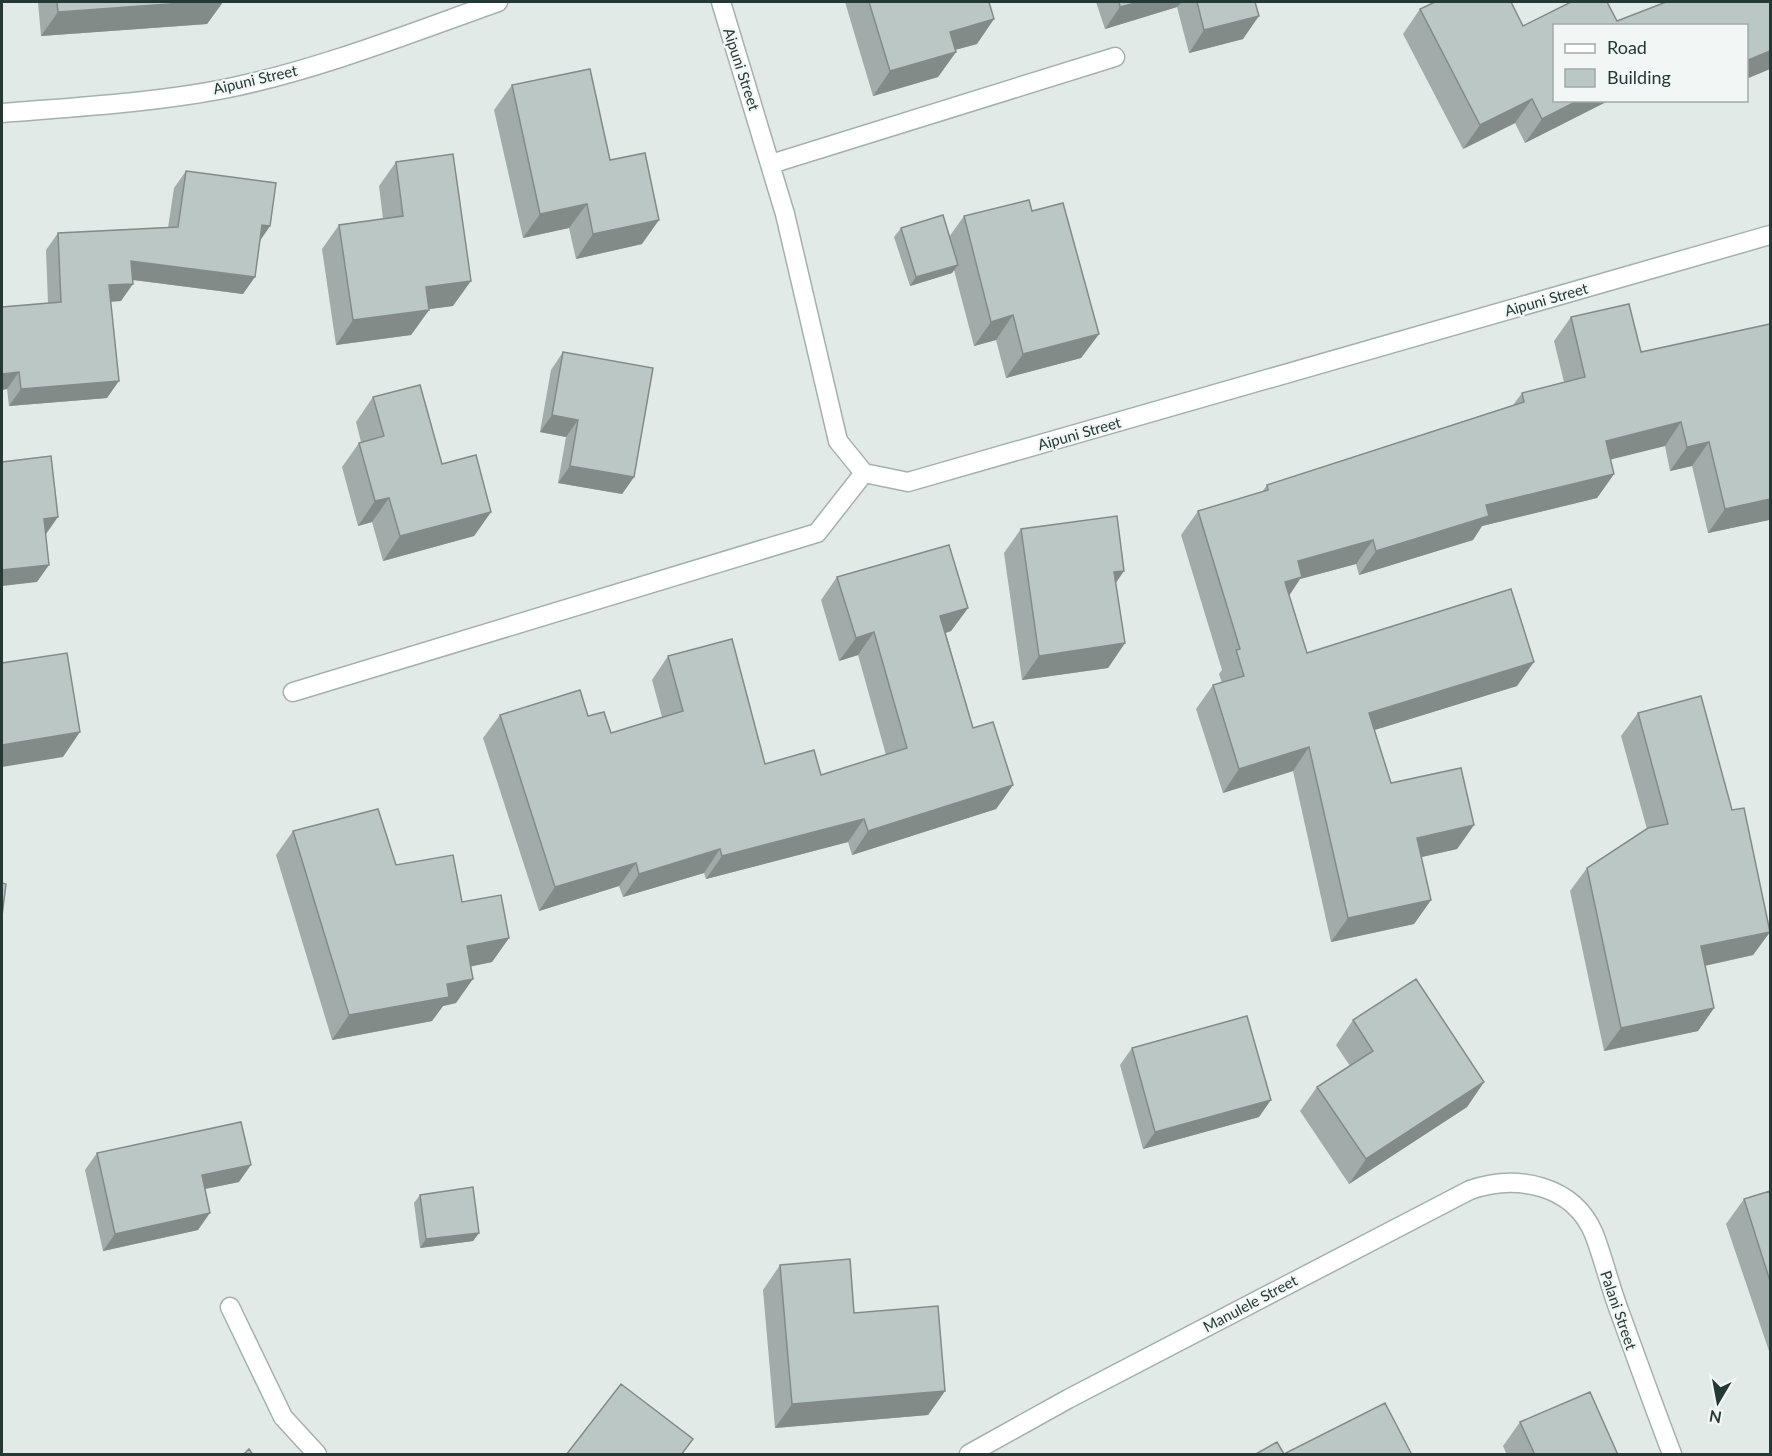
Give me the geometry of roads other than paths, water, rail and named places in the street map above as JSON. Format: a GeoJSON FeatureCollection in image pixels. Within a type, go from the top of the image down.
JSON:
{"type":"FeatureCollection","features":[{"type":"Feature","properties":{"kind":"street","name":"Aipuni Street"},"geometry":{"type":"LineString","coordinates":[[2,113],[114,104],[224,88],[346,57],[498,2]]}},
{"type":"Feature","properties":{"kind":"street","name":"Aipuni Street"},"geometry":{"type":"LineString","coordinates":[[721,2],[771,164],[838,441],[864,473],[908,482],[1770,235]]}},
{"type":"Feature","properties":{"kind":"street"},"geometry":{"type":"LineString","coordinates":[[771,164],[1115,57]]}},
{"type":"Feature","properties":{"kind":"street"},"geometry":{"type":"LineString","coordinates":[[292,692],[817,533],[864,473]]}},
{"type":"Feature","properties":{"kind":"street","name":"Manulele Street"},"geometry":{"type":"LineString","coordinates":[[969,1455],[1068,1398],[1470,1190],[1505,1182],[1540,1186]]}},
{"type":"Feature","properties":{"kind":"street","name":"Palani Street"},"geometry":{"type":"LineString","coordinates":[[1540,1186],[1572,1204],[1593,1233],[1613,1295],[1672,1455]]}},
{"type":"Feature","properties":{"kind":"street"},"geometry":{"type":"LineString","coordinates":[[230,1307],[283,1417],[316,1455]]}}]}
